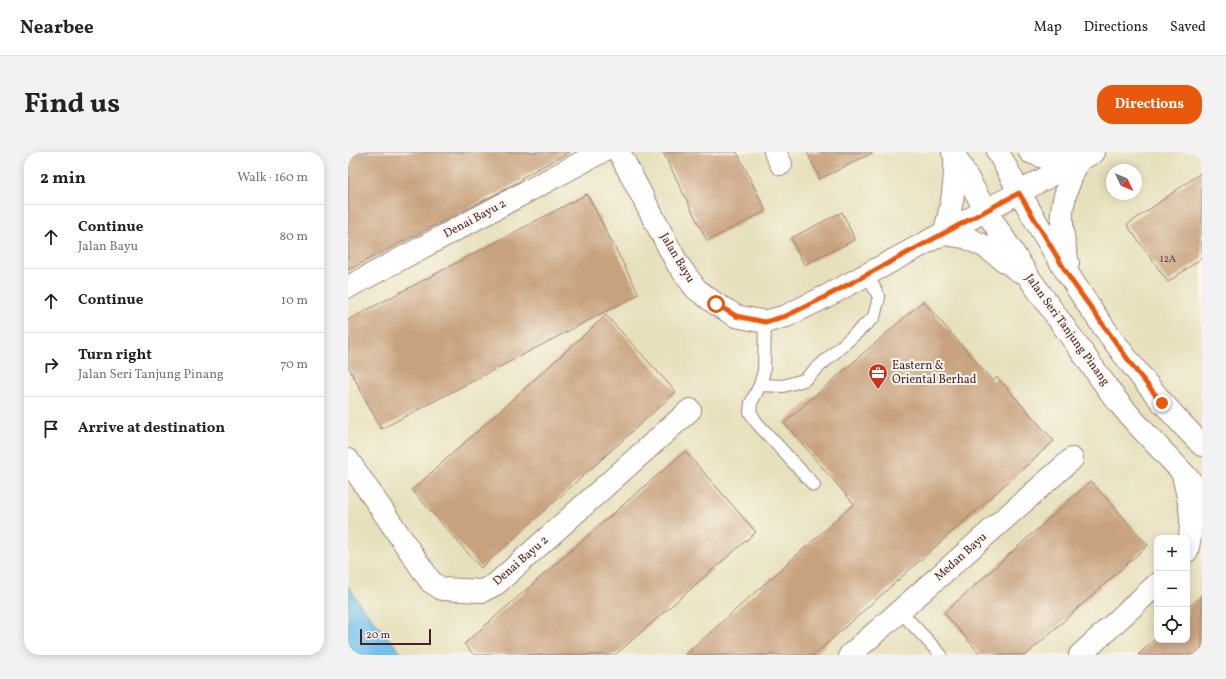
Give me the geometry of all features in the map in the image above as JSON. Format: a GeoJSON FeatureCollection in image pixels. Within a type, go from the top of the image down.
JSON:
{"type":"FeatureCollection","features":[{"type":"Feature","properties":{"kind":"street","name":"Denai Bayu 2"},"geometry":{"type":"LineString","coordinates":[[348,287],[601,152]]}},
{"type":"Feature","properties":{"kind":"street","name":"Jalan Bayu"},"geometry":{"type":"LineString","coordinates":[[619,152],[677,263],[696,289],[716,304],[736,316],[765,322],[786,316],[944,234],[1086,156]]}},
{"type":"Feature","properties":{"kind":"street"},"geometry":{"type":"LineString","coordinates":[[998,152],[1019,193],[1071,280],[1137,372],[1162,403],[1202,445]]}},
{"type":"Feature","properties":{"kind":"street"},"geometry":{"type":"LineString","coordinates":[[1030,152],[1049,159],[1086,156]]}},
{"type":"Feature","properties":{"kind":"street"},"geometry":{"type":"LineString","coordinates":[[954,154],[956,175],[954,195],[944,234],[965,237],[984,246],[1030,279]]}},
{"type":"Feature","properties":{"kind":"street","name":"Jalan Seri Tanjung Pinang"},"geometry":{"type":"LineString","coordinates":[[954,154],[986,211],[1030,279],[1114,396],[1136,424],[1183,475],[1202,493]]}},
{"type":"Feature","properties":{"kind":"street"},"geometry":{"type":"LineString","coordinates":[[1071,280],[1060,222],[1062,204],[1068,183],[1086,156]]}},
{"type":"Feature","properties":{"kind":"street","name":"Denai Bayu 2"},"geometry":{"type":"LineString","coordinates":[[348,460],[430,582],[442,590],[482,591],[496,584],[690,410]]}},
{"type":"Feature","properties":{"kind":"street","name":"Medan Bayu"},"geometry":{"type":"LineString","coordinates":[[850,655],[1072,459]]}},
{"type":"Feature","properties":{"kind":"street"},"geometry":{"type":"LineString","coordinates":[[1183,475],[1191,508],[1190,538]]}},
{"type":"Feature","properties":{"kind":"street"},"geometry":{"type":"LineString","coordinates":[[1190,557],[1202,554]]}},
{"type":"Feature","properties":{"kind":"street"},"geometry":{"type":"LineString","coordinates":[[1080,655],[1154,587]]}},
{"type":"Feature","properties":{"kind":"lane"},"geometry":{"type":"LineString","coordinates":[[760,385],[782,386],[804,380],[874,317],[879,297],[867,274]]}},
{"type":"Feature","properties":{"kind":"lane"},"geometry":{"type":"LineString","coordinates":[[765,322],[764,371],[760,385],[751,403],[750,412],[757,423],[814,485]]}},
{"type":"Feature","properties":{"kind":"lane"},"geometry":{"type":"LineString","coordinates":[[900,611],[941,655]]}},
{"type":"Feature","properties":{"kind":"water"},"geometry":{"type":"Polygon","coordinates":[[[348,586],[361,606],[403,655],[348,655],[348,586]]]}},
{"type":"Feature","properties":{"kind":"building"},"geometry":{"type":"Polygon","coordinates":[[[357,152],[570,152],[521,178],[522,180],[492,196],[348,270],[348,157],[357,152]]]}},
{"type":"Feature","properties":{"kind":"building"},"geometry":{"type":"Polygon","coordinates":[[[663,152],[737,152],[766,211],[707,241],[663,152]]]}},
{"type":"Feature","properties":{"kind":"building"},"geometry":{"type":"Polygon","coordinates":[[[807,152],[874,152],[820,179],[807,152]]]}},
{"type":"Feature","properties":{"kind":"building"},"geometry":{"type":"Polygon","coordinates":[[[1202,172],[1202,258],[1168,282],[1127,225],[1202,172]]]}},
{"type":"Feature","properties":{"kind":"building"},"geometry":{"type":"Polygon","coordinates":[[[587,194],[639,294],[381,429],[348,366],[348,320],[587,194]]]}},
{"type":"Feature","properties":{"kind":"building"},"geometry":{"type":"Polygon","coordinates":[[[842,212],[855,240],[804,265],[791,238],[842,212]]]}},
{"type":"Feature","properties":{"kind":"building"},"geometry":{"type":"Polygon","coordinates":[[[923,301],[993,381],[997,377],[1054,441],[814,655],[685,655],[854,504],[784,423],[923,301]]]}},
{"type":"Feature","properties":{"kind":"building"},"geometry":{"type":"Polygon","coordinates":[[[606,315],[676,392],[481,568],[412,490],[606,315]]]}},
{"type":"Feature","properties":{"kind":"building"},"geometry":{"type":"Polygon","coordinates":[[[685,451],[756,532],[615,655],[474,655],[464,644],[685,451]]]}},
{"type":"Feature","properties":{"kind":"building"},"geometry":{"type":"Polygon","coordinates":[[[1091,481],[1148,545],[1026,655],[981,655],[944,613],[1091,481]]]}},
{"type":"Feature","properties":{"kind":"building"},"geometry":{"type":"Polygon","coordinates":[[[1202,595],[1202,655],[1138,655],[1154,640],[1154,643],[1190,643],[1190,606],[1202,595]]]}},
{"type":"Feature","properties":{"kind":"place","name":"Eastern & Oriental Berhad"},"geometry":{"type":"Point","coordinates":[878,390]}},
{"type":"Feature","properties":{"kind":"route"},"geometry":{"type":"LineString","coordinates":[[716,304],[736,316],[765,322],[786,316],[825,297],[1019,193],[1071,280],[1117,345],[1162,403]]}}]}
